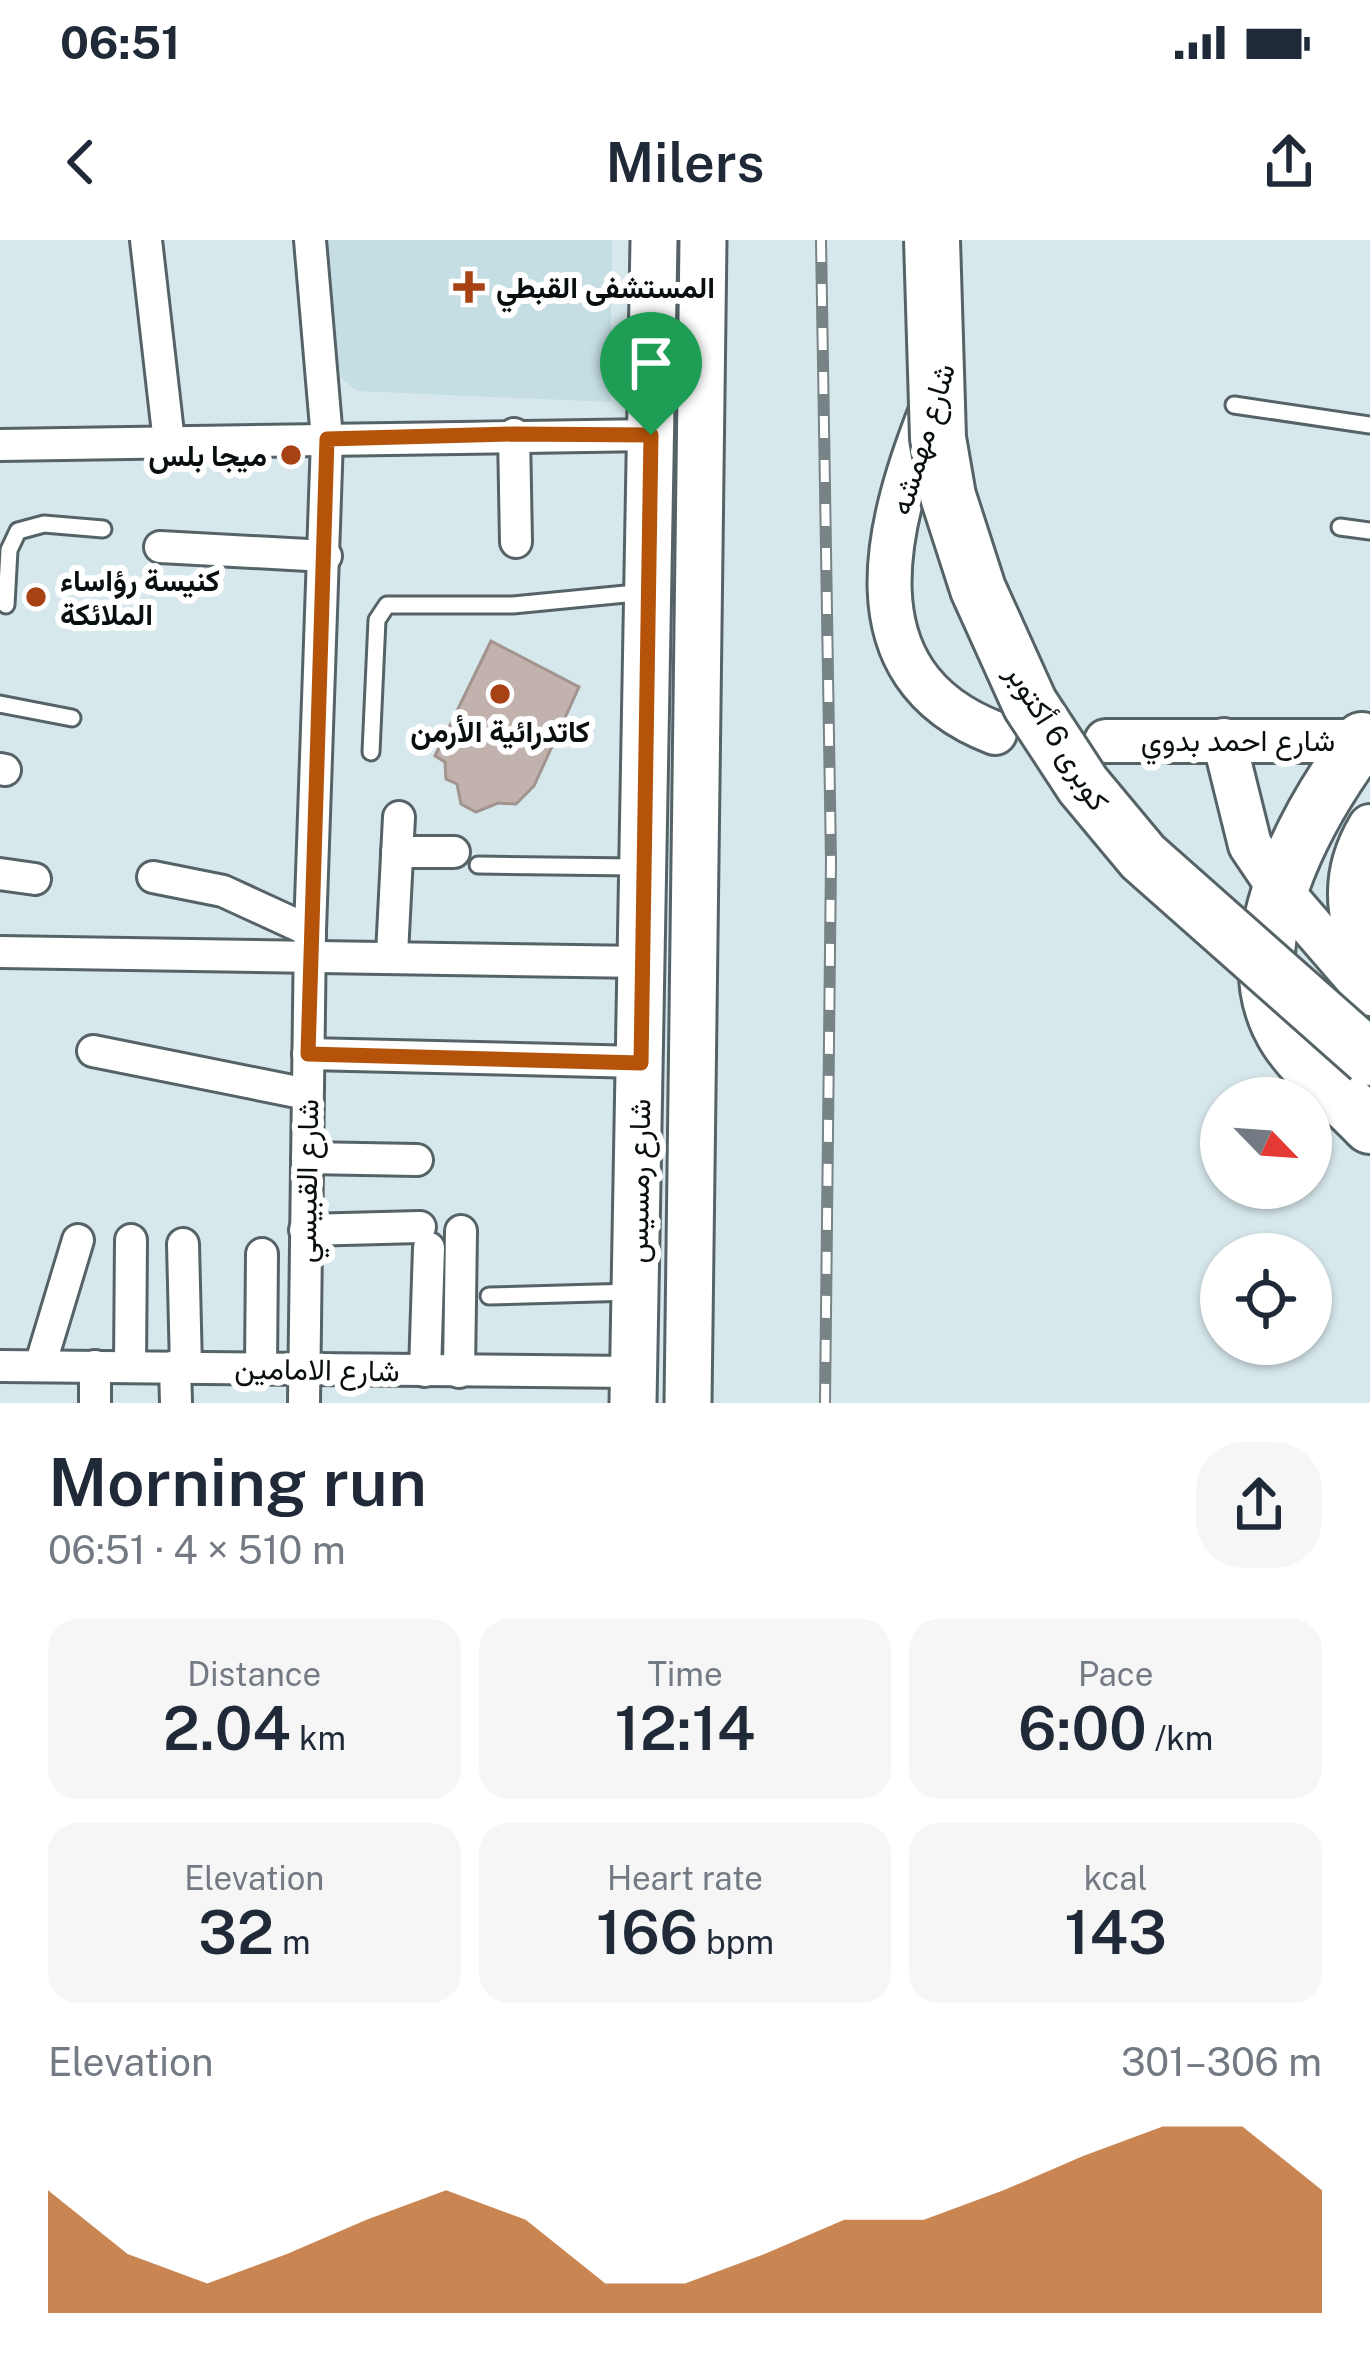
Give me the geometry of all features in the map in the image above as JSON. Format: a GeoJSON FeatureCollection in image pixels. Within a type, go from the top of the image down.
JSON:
{"type":"FeatureCollection","features":[{"type":"Feature","properties":{"kind":"highway"},"geometry":{"type":"LineString","coordinates":[[947,245],[942,359],[955,470],[983,579],[1025,680],[1118,817],[1370,1042]]}},
{"type":"Feature","properties":{"kind":"highway","name":"كوبرى 6 أكتوبر"},"geometry":{"type":"LineString","coordinates":[[947,245],[984,490],[1023,613],[1051,671],[1084,726],[1163,827],[1370,1014]]}},
{"type":"Feature","properties":{"kind":"highway","name":"كوبرى 6 أكتوبر"},"geometry":{"type":"LineString","coordinates":[[947,245],[938,438],[948,496],[978,589],[1030,704],[1083,785],[1144,857],[1370,1058]]}},
{"type":"Feature","properties":{"kind":"highway"},"geometry":{"type":"LineString","coordinates":[[1366,741],[1326,789],[1280,891],[1267,958],[1268,988],[1288,1040],[1370,1126]]}},
{"type":"Feature","properties":{"kind":"main road","name":"شارع رمسيس"},"geometry":{"type":"LineString","coordinates":[[634,1388],[654,240]]}},
{"type":"Feature","properties":{"kind":"main road","name":"شارع رمسيس"},"geometry":{"type":"LineString","coordinates":[[688,1403],[704,240]]}},
{"type":"Feature","properties":{"kind":"main road","name":"شارع مهمشه"},"geometry":{"type":"LineString","coordinates":[[947,245],[948,367],[898,509],[890,595],[904,655],[930,696],[958,718],[995,733]]}},
{"type":"Feature","properties":{"kind":"main road"},"geometry":{"type":"LineString","coordinates":[[1224,740],[1250,844],[1280,891],[1370,994]]}},
{"type":"Feature","properties":{"kind":"main road","name":"شارع احمد بدوي"},"geometry":{"type":"LineString","coordinates":[[1106,741],[1366,741]]}},
{"type":"Feature","properties":{"kind":"main road"},"geometry":{"type":"LineString","coordinates":[[1370,826],[1349,883],[1353,926],[1370,966]]}},
{"type":"Feature","properties":{"kind":"street"},"geometry":{"type":"LineString","coordinates":[[146,240],[169,442]]}},
{"type":"Feature","properties":{"kind":"street","name":"شارع القبيسي"},"geometry":{"type":"LineString","coordinates":[[304,1403],[310,942],[327,439],[310,240]]}},
{"type":"Feature","properties":{"kind":"street"},"geometry":{"type":"LineString","coordinates":[[514,434],[516,542]]}},
{"type":"Feature","properties":{"kind":"street"},"geometry":{"type":"LineString","coordinates":[[0,445],[651,435]]}},
{"type":"Feature","properties":{"kind":"street"},"geometry":{"type":"LineString","coordinates":[[160,547],[326,556]]}},
{"type":"Feature","properties":{"kind":"street"},"geometry":{"type":"LineString","coordinates":[[392,954],[399,817]]}},
{"type":"Feature","properties":{"kind":"street"},"geometry":{"type":"LineString","coordinates":[[398,852],[466,858]]}},
{"type":"Feature","properties":{"kind":"street"},"geometry":{"type":"LineString","coordinates":[[0,874],[35,879]]}},
{"type":"Feature","properties":{"kind":"street"},"geometry":{"type":"LineString","coordinates":[[152,877],[223,891],[310,942]]}},
{"type":"Feature","properties":{"kind":"street"},"geometry":{"type":"LineString","coordinates":[[0,952],[310,942],[392,954],[643,962]]}},
{"type":"Feature","properties":{"kind":"street"},"geometry":{"type":"LineString","coordinates":[[93,1051],[307,1094]]}},
{"type":"Feature","properties":{"kind":"street"},"geometry":{"type":"LineString","coordinates":[[308,1054],[641,1063]]}},
{"type":"Feature","properties":{"kind":"street"},"geometry":{"type":"LineString","coordinates":[[307,1158],[417,1160]]}},
{"type":"Feature","properties":{"kind":"street"},"geometry":{"type":"LineString","coordinates":[[305,1230],[424,1238],[425,1371]]}},
{"type":"Feature","properties":{"kind":"street"},"geometry":{"type":"LineString","coordinates":[[459,1372],[461,1231]]}},
{"type":"Feature","properties":{"kind":"street"},"geometry":{"type":"LineString","coordinates":[[40,1366],[78,1240]]}},
{"type":"Feature","properties":{"kind":"street"},"geometry":{"type":"LineString","coordinates":[[130,1366],[131,1240]]}},
{"type":"Feature","properties":{"kind":"street"},"geometry":{"type":"LineString","coordinates":[[176,1403],[183,1244]]}},
{"type":"Feature","properties":{"kind":"street"},"geometry":{"type":"LineString","coordinates":[[261,1367],[262,1254]]}},
{"type":"Feature","properties":{"kind":"street","name":"شارع الامامين"},"geometry":{"type":"LineString","coordinates":[[0,1366],[459,1372],[634,1388]]}},
{"type":"Feature","properties":{"kind":"street"},"geometry":{"type":"LineString","coordinates":[[95,1366],[95,1403]]}},
{"type":"Feature","properties":{"kind":"lane"},"geometry":{"type":"LineString","coordinates":[[1234,405],[1370,424]]}},
{"type":"Feature","properties":{"kind":"lane"},"geometry":{"type":"LineString","coordinates":[[6,605],[4,571],[12,538],[30,524],[103,530]]}},
{"type":"Feature","properties":{"kind":"lane"},"geometry":{"type":"LineString","coordinates":[[1340,527],[1370,531]]}},
{"type":"Feature","properties":{"kind":"lane"},"geometry":{"type":"LineString","coordinates":[[371,752],[377,620],[387,605],[513,605],[649,592]]}},
{"type":"Feature","properties":{"kind":"lane"},"geometry":{"type":"LineString","coordinates":[[0,704],[72,718]]}},
{"type":"Feature","properties":{"kind":"lane"},"geometry":{"type":"LineString","coordinates":[[466,858],[644,868]]}},
{"type":"Feature","properties":{"kind":"lane"},"geometry":{"type":"LineString","coordinates":[[489,1296],[636,1292]]}},
{"type":"Feature","properties":{"kind":"shaded area","name":"المستشفى القبطي"},"geometry":{"type":"Polygon","coordinates":[[[323,240],[612,240],[610,402],[357,391],[340,377],[323,240]]]}},
{"type":"Feature","properties":{"kind":"building"},"geometry":{"type":"Polygon","coordinates":[[[491,641],[579,687],[534,786],[516,804],[498,803],[476,812],[461,804],[457,784],[446,779],[445,762],[435,756],[491,641]]]}},
{"type":"Feature","properties":{"kind":"railway"},"geometry":{"type":"LineString","coordinates":[[821,240],[831,861],[825,1403]]}},
{"type":"Feature","properties":{"kind":"place","name":"المستشفى القبطي"},"geometry":{"type":"Point","coordinates":[469,287]}},
{"type":"Feature","properties":{"kind":"place","name":"ميجا بلس"},"geometry":{"type":"Point","coordinates":[291,455]}},
{"type":"Feature","properties":{"kind":"place","name":"كنيسة رؤاساء الملائكة"},"geometry":{"type":"Point","coordinates":[36,597]}},
{"type":"Feature","properties":{"kind":"place","name":"كاتدرائية الأرمن"},"geometry":{"type":"Point","coordinates":[500,694]}},
{"type":"Feature","properties":{"kind":"route"},"geometry":{"type":"LineString","coordinates":[[651,435],[641,1063],[308,1054],[327,439],[651,435]]}}]}
